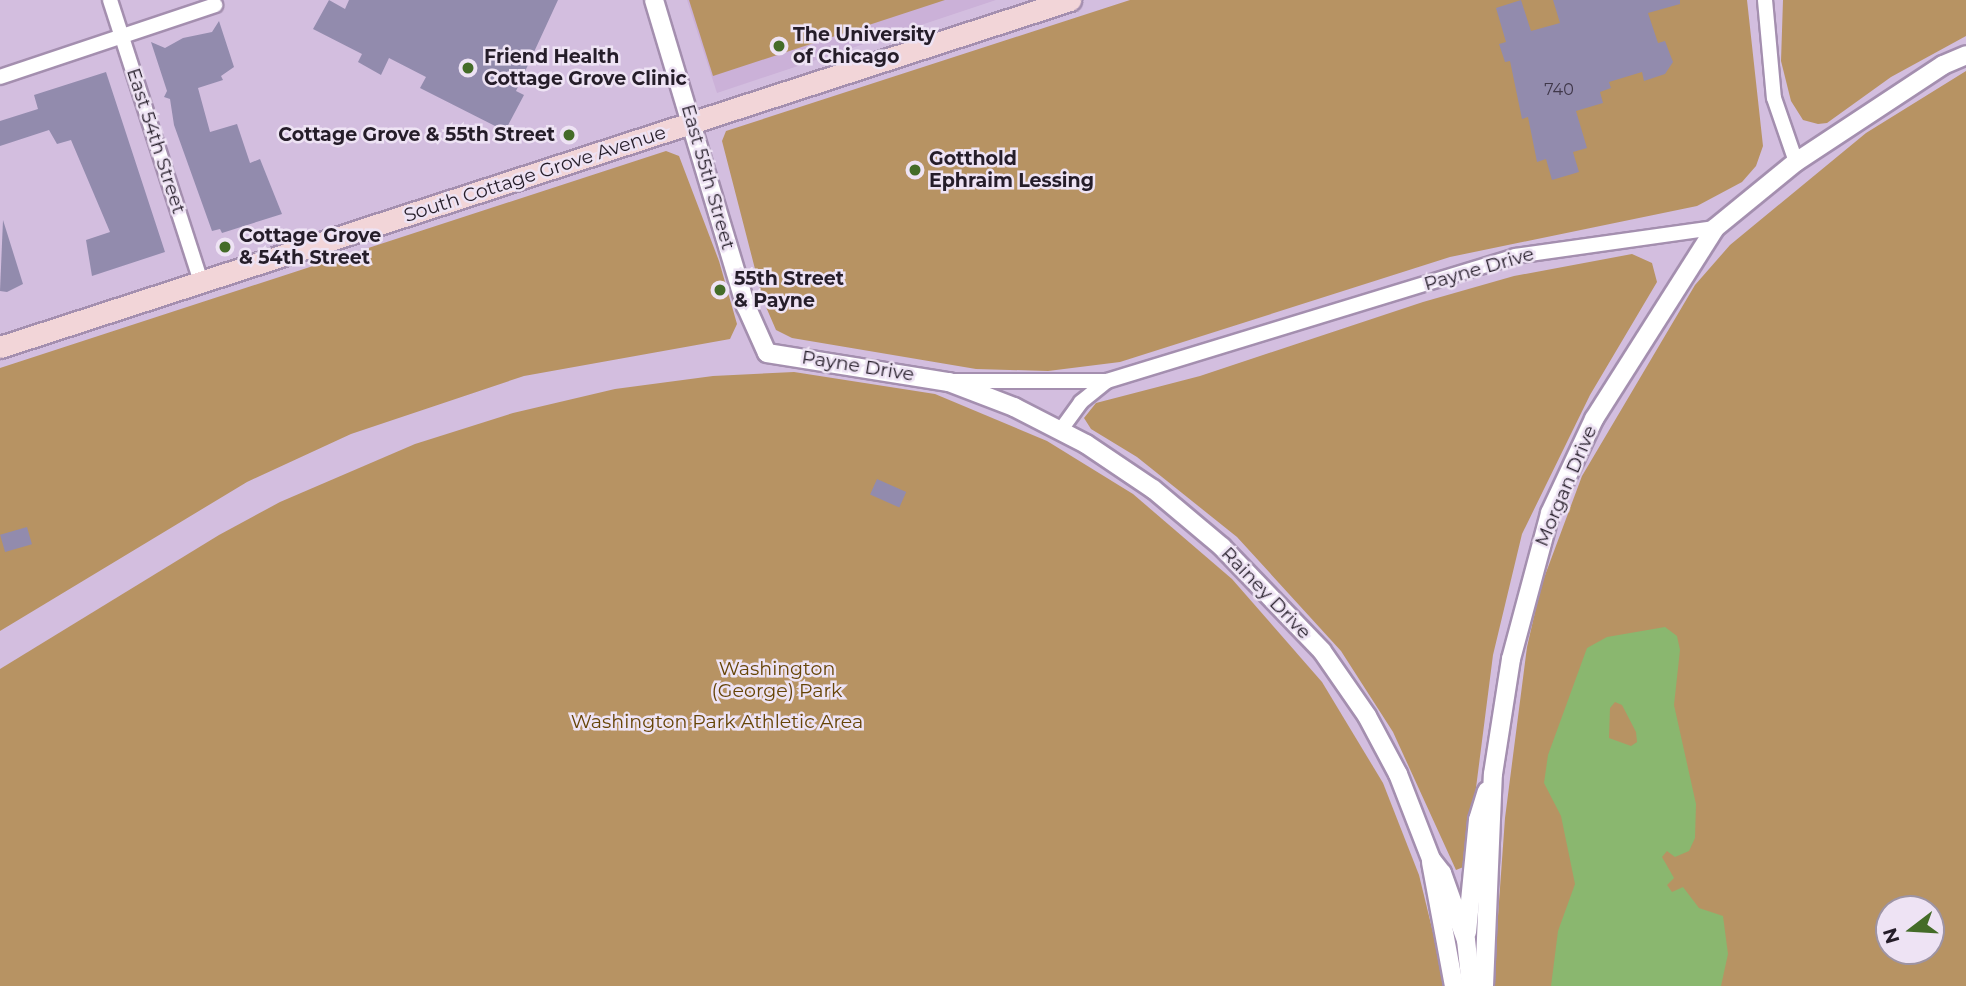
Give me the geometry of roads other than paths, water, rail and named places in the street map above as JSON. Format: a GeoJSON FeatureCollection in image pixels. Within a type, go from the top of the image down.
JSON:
{"type":"FeatureCollection","features":[{"type":"Feature","properties":{"kind":"main road","name":"South Cottage Grove Avenue"},"geometry":{"type":"LineString","coordinates":[[0,347],[1070,0]]}},
{"type":"Feature","properties":{"kind":"street","name":"East 54th Street"},"geometry":{"type":"LineString","coordinates":[[110,0],[201,282]]}},
{"type":"Feature","properties":{"kind":"street","name":"East 55th Street"},"geometry":{"type":"LineString","coordinates":[[654,0],[693,122],[746,306],[767,352]]}},
{"type":"Feature","properties":{"kind":"street"},"geometry":{"type":"LineString","coordinates":[[1765,0],[1774,98],[1796,162]]}},
{"type":"Feature","properties":{"kind":"street"},"geometry":{"type":"LineString","coordinates":[[0,77],[215,5]]}},
{"type":"Feature","properties":{"kind":"street"},"geometry":{"type":"LineString","coordinates":[[1715,228],[1796,162],[1943,65],[1966,55]]}},
{"type":"Feature","properties":{"kind":"street","name":"Payne Drive"},"geometry":{"type":"LineString","coordinates":[[767,352],[950,382],[1107,382],[1515,257],[1715,228]]}},
{"type":"Feature","properties":{"kind":"street","name":"Morgan Drive"},"geometry":{"type":"LineString","coordinates":[[1484,986],[1493,774],[1511,659],[1530,575],[1550,513],[1594,419],[1715,228]]}},
{"type":"Feature","properties":{"kind":"street","name":"Payne Drive"},"geometry":{"type":"LineString","coordinates":[[950,382],[1014,407]]}},
{"type":"Feature","properties":{"kind":"street"},"geometry":{"type":"LineString","coordinates":[[1060,430],[1081,402],[1107,382]]}},
{"type":"Feature","properties":{"kind":"street","name":"Rainey Drive"},"geometry":{"type":"LineString","coordinates":[[1014,407],[1060,430],[1153,489],[1222,547],[1322,651],[1398,774],[1431,859],[1454,986]]}},
{"type":"Feature","properties":{"kind":"street","name":"Morgan Drive"},"geometry":{"type":"LineString","coordinates":[[1463,986],[1478,820],[1493,774]]}},
{"type":"Feature","properties":{"kind":"street","name":"Rainey Drive"},"geometry":{"type":"LineString","coordinates":[[1431,859],[1442,873],[1466,940]]}},
{"type":"Feature","properties":{"kind":"street"},"geometry":{"type":"LineString","coordinates":[[1466,940],[1471,986]]}},
{"type":"Feature","properties":{"kind":"place","name":"The University of Chicago"},"geometry":{"type":"Point","coordinates":[779,46]}},
{"type":"Feature","properties":{"kind":"place","name":"Friend Health Cottage Grove Clinic"},"geometry":{"type":"Point","coordinates":[468,68]}},
{"type":"Feature","properties":{"kind":"place","name":"Cottage Grove & 55th Street"},"geometry":{"type":"Point","coordinates":[569,135]}},
{"type":"Feature","properties":{"kind":"place","name":"Gotthold Ephraim Lessing"},"geometry":{"type":"Point","coordinates":[915,170]}},
{"type":"Feature","properties":{"kind":"place","name":"Cottage Grove & 54th Street"},"geometry":{"type":"Point","coordinates":[225,247]}},
{"type":"Feature","properties":{"kind":"place","name":"55th Street & Payne"},"geometry":{"type":"Point","coordinates":[720,290]}},
{"type":"Feature","properties":{"kind":"park label","name":"Washington (George) Park"},"geometry":{"type":"Point","coordinates":[777,680]}},
{"type":"Feature","properties":{"kind":"park label","name":"Washington Park Athletic Area"},"geometry":{"type":"Point","coordinates":[717,722]}}]}
